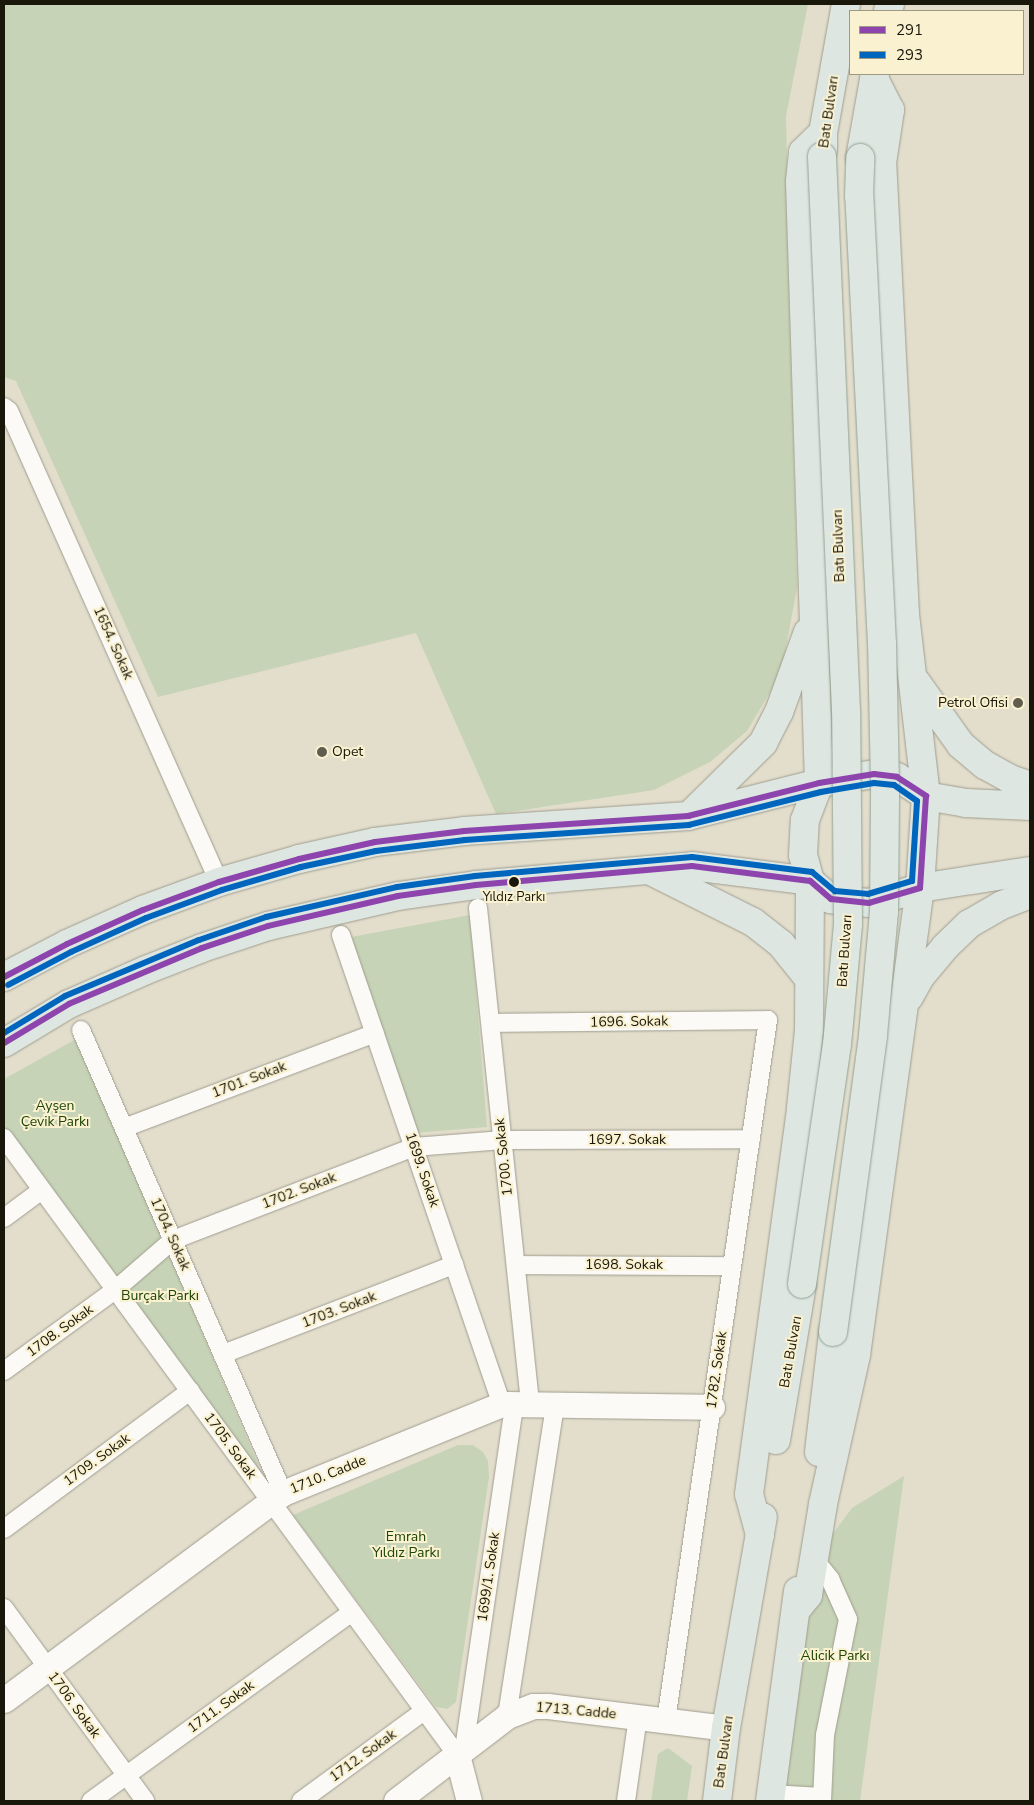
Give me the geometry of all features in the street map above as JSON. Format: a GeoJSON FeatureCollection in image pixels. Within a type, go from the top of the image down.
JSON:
{"type":"FeatureCollection","features":[{"type":"Feature","properties":{"kind":"main road","name":"Batı Bulvarı"},"geometry":{"type":"LineString","coordinates":[[717,1801],[726,1728],[802,1284],[837,1045],[848,924],[846,711],[823,145],[846,4]]}},
{"type":"Feature","properties":{"kind":"main road"},"geometry":{"type":"LineString","coordinates":[[770,1798],[822,1428],[873,1035],[884,912],[885,785],[882,644],[859,196],[860,158],[874,77]]}},
{"type":"Feature","properties":{"kind":"main road"},"geometry":{"type":"LineString","coordinates":[[796,1610],[808,1595],[823,1504],[856,1355],[920,888],[926,796],[905,614],[882,162],[890,110],[874,77]]}},
{"type":"Feature","properties":{"kind":"main road"},"geometry":{"type":"LineString","coordinates":[[760,1535],[749,1494],[801,1108],[808,1030],[810,880],[803,855],[805,820],[819,783],[800,182],[803,152],[823,145]]}},
{"type":"Feature","properties":{"kind":"main road"},"geometry":{"type":"LineString","coordinates":[[688,816],[763,743],[780,712],[814,617]]}},
{"type":"Feature","properties":{"kind":"main road"},"geometry":{"type":"LineString","coordinates":[[914,679],[961,745],[985,765],[1030,786]]}},
{"type":"Feature","properties":{"kind":"main road"},"geometry":{"type":"LineString","coordinates":[[4,977],[67,944],[143,910],[219,882],[299,859],[384,841],[464,830],[688,816],[819,783],[874,774],[897,777],[926,796],[966,802],[1030,806]]}},
{"type":"Feature","properties":{"kind":"main road"},"geometry":{"type":"LineString","coordinates":[[4,1043],[69,1004],[146,970],[268,926],[398,896],[476,885],[692,866],[810,880],[831,899],[869,903],[920,888],[1030,871]]}},
{"type":"Feature","properties":{"kind":"main road"},"geometry":{"type":"LineString","coordinates":[[649,870],[753,922],[781,944],[809,979]]}},
{"type":"Feature","properties":{"kind":"main road"},"geometry":{"type":"LineString","coordinates":[[903,1007],[920,977],[945,947],[969,924],[1002,905],[1030,894]]}},
{"type":"Feature","properties":{"kind":"street","name":"1654. Sokak"},"geometry":{"type":"LineString","coordinates":[[4,407],[9,411],[219,882]]}},
{"type":"Feature","properties":{"kind":"street","name":"1700. Sokak"},"geometry":{"type":"LineString","coordinates":[[478,908],[516,1265],[525,1405]]}},
{"type":"Feature","properties":{"kind":"street","name":"1699. Sokak"},"geometry":{"type":"LineString","coordinates":[[341,935],[454,1266],[525,1405]]}},
{"type":"Feature","properties":{"kind":"street","name":"1696. Sokak"},"geometry":{"type":"LineString","coordinates":[[490,1023],[768,1020]]}},
{"type":"Feature","properties":{"kind":"street","name":"1782. Sokak"},"geometry":{"type":"LineString","coordinates":[[666,1721],[768,1020]]}},
{"type":"Feature","properties":{"kind":"street","name":"1704. Sokak"},"geometry":{"type":"LineString","coordinates":[[81,1030],[223,1354],[277,1497]]}},
{"type":"Feature","properties":{"kind":"street","name":"1701. Sokak"},"geometry":{"type":"LineString","coordinates":[[124,1128],[375,1032]]}},
{"type":"Feature","properties":{"kind":"street","name":"1705. Sokak"},"geometry":{"type":"LineString","coordinates":[[4,1138],[190,1391],[277,1497],[352,1612],[424,1710],[460,1752]]}},
{"type":"Feature","properties":{"kind":"street","name":"1697. Sokak"},"geometry":{"type":"LineString","coordinates":[[503,1140],[751,1139]]}},
{"type":"Feature","properties":{"kind":"street","name":"1702. Sokak"},"geometry":{"type":"LineString","coordinates":[[115,1290],[173,1240],[414,1147],[503,1140]]}},
{"type":"Feature","properties":{"kind":"street"},"geometry":{"type":"LineString","coordinates":[[4,1218],[42,1190]]}},
{"type":"Feature","properties":{"kind":"street","name":"1698. Sokak"},"geometry":{"type":"LineString","coordinates":[[516,1265],[732,1266]]}},
{"type":"Feature","properties":{"kind":"street","name":"1703. Sokak"},"geometry":{"type":"LineString","coordinates":[[223,1354],[454,1266]]}},
{"type":"Feature","properties":{"kind":"street","name":"1708. Sokak"},"geometry":{"type":"LineString","coordinates":[[4,1371],[115,1290]]}},
{"type":"Feature","properties":{"kind":"street","name":"1709. Sokak"},"geometry":{"type":"LineString","coordinates":[[4,1529],[190,1391]]}},
{"type":"Feature","properties":{"kind":"street"},"geometry":{"type":"LineString","coordinates":[[507,1716],[525,1405]]}},
{"type":"Feature","properties":{"kind":"street","name":"1710. Cadde"},"geometry":{"type":"LineString","coordinates":[[4,1700],[277,1497],[525,1405],[712,1407]]}},
{"type":"Feature","properties":{"kind":"street","name":"1699/1. Sokak"},"geometry":{"type":"LineString","coordinates":[[460,1752],[525,1405]]}},
{"type":"Feature","properties":{"kind":"street"},"geometry":{"type":"LineString","coordinates":[[770,1798],[822,1799],[825,1734],[848,1619],[830,1579],[814,1559]]}},
{"type":"Feature","properties":{"kind":"street","name":"1706. Sokak"},"geometry":{"type":"LineString","coordinates":[[4,1608],[145,1801]]}},
{"type":"Feature","properties":{"kind":"street","name":"1711. Sokak"},"geometry":{"type":"LineString","coordinates":[[91,1801],[352,1612]]}},
{"type":"Feature","properties":{"kind":"street","name":"1713. Cadde"},"geometry":{"type":"LineString","coordinates":[[396,1801],[507,1716],[519,1709],[548,1706],[726,1728]]}},
{"type":"Feature","properties":{"kind":"street","name":"1712. Sokak"},"geometry":{"type":"LineString","coordinates":[[301,1801],[424,1710]]}},
{"type":"Feature","properties":{"kind":"street"},"geometry":{"type":"LineString","coordinates":[[626,1801],[638,1717]]}},
{"type":"Feature","properties":{"kind":"street"},"geometry":{"type":"LineString","coordinates":[[460,1752],[469,1801]]}},
{"type":"Feature","properties":{"kind":"green space"},"geometry":{"type":"Polygon","coordinates":[[[4,4],[808,4],[786,116],[797,588],[781,674],[747,731],[710,762],[654,790],[496,814],[416,633],[158,697],[16,381],[4,377],[4,4]]]}},
{"type":"Feature","properties":{"kind":"green space"},"geometry":{"type":"Polygon","coordinates":[[[470,915],[487,1127],[415,1133],[351,937],[470,915]]]}},
{"type":"Feature","properties":{"kind":"green space","name":"Ayşen Çevik Parkı"},"geometry":{"type":"Polygon","coordinates":[[[76,1039],[165,1241],[117,1282],[4,1128],[4,1079],[76,1039]]]}},
{"type":"Feature","properties":{"kind":"green space","name":"Burçak Parkı"},"geometry":{"type":"Polygon","coordinates":[[[169,1254],[263,1476],[124,1292],[169,1254]]]}},
{"type":"Feature","properties":{"kind":"green space","name":"Emrah Yıldız Parkı"},"geometry":{"type":"Polygon","coordinates":[[[458,1445],[473,1445],[483,1452],[488,1461],[489,1477],[456,1702],[447,1709],[436,1707],[293,1515],[458,1445]]]}},
{"type":"Feature","properties":{"kind":"green space","name":"Alicik Parkı"},"geometry":{"type":"Polygon","coordinates":[[[904,1476],[860,1801],[771,1801],[814,1559],[852,1508],[904,1476]]]}},
{"type":"Feature","properties":{"kind":"green space"},"geometry":{"type":"Polygon","coordinates":[[[668,1748],[692,1766],[687,1801],[651,1801],[658,1754],[668,1748]]]}},
{"type":"Feature","properties":{"kind":"transit line","name":"291"},"geometry":{"type":"LineString","coordinates":[[4,977],[67,944],[143,910],[219,882],[299,859],[375,842],[464,831],[688,816],[819,783],[874,774],[897,777],[926,796],[920,888],[869,903],[831,899],[810,881],[692,866],[476,885],[398,896],[268,926],[202,948],[69,1004],[4,1043]]}},
{"type":"Feature","properties":{"kind":"transit line","name":"293"},"geometry":{"type":"LineString","coordinates":[[4,1033],[65,996],[199,940],[266,917],[397,887],[475,876],[692,857],[812,872],[835,891],[868,894],[912,881],[917,801],[894,785],[874,783],[821,792],[689,825],[465,840],[376,851],[301,867],[222,890],[146,918],[71,952],[8,985]]}},
{"type":"Feature","properties":{"kind":"place","name":"Petrol Ofisi"},"geometry":{"type":"Point","coordinates":[1018,703]}},
{"type":"Feature","properties":{"kind":"place","name":"Opet"},"geometry":{"type":"Point","coordinates":[322,752]}},
{"type":"Feature","properties":{"kind":"place","name":"Yıldız Parkı"},"geometry":{"type":"Point","coordinates":[514,882]}}]}
